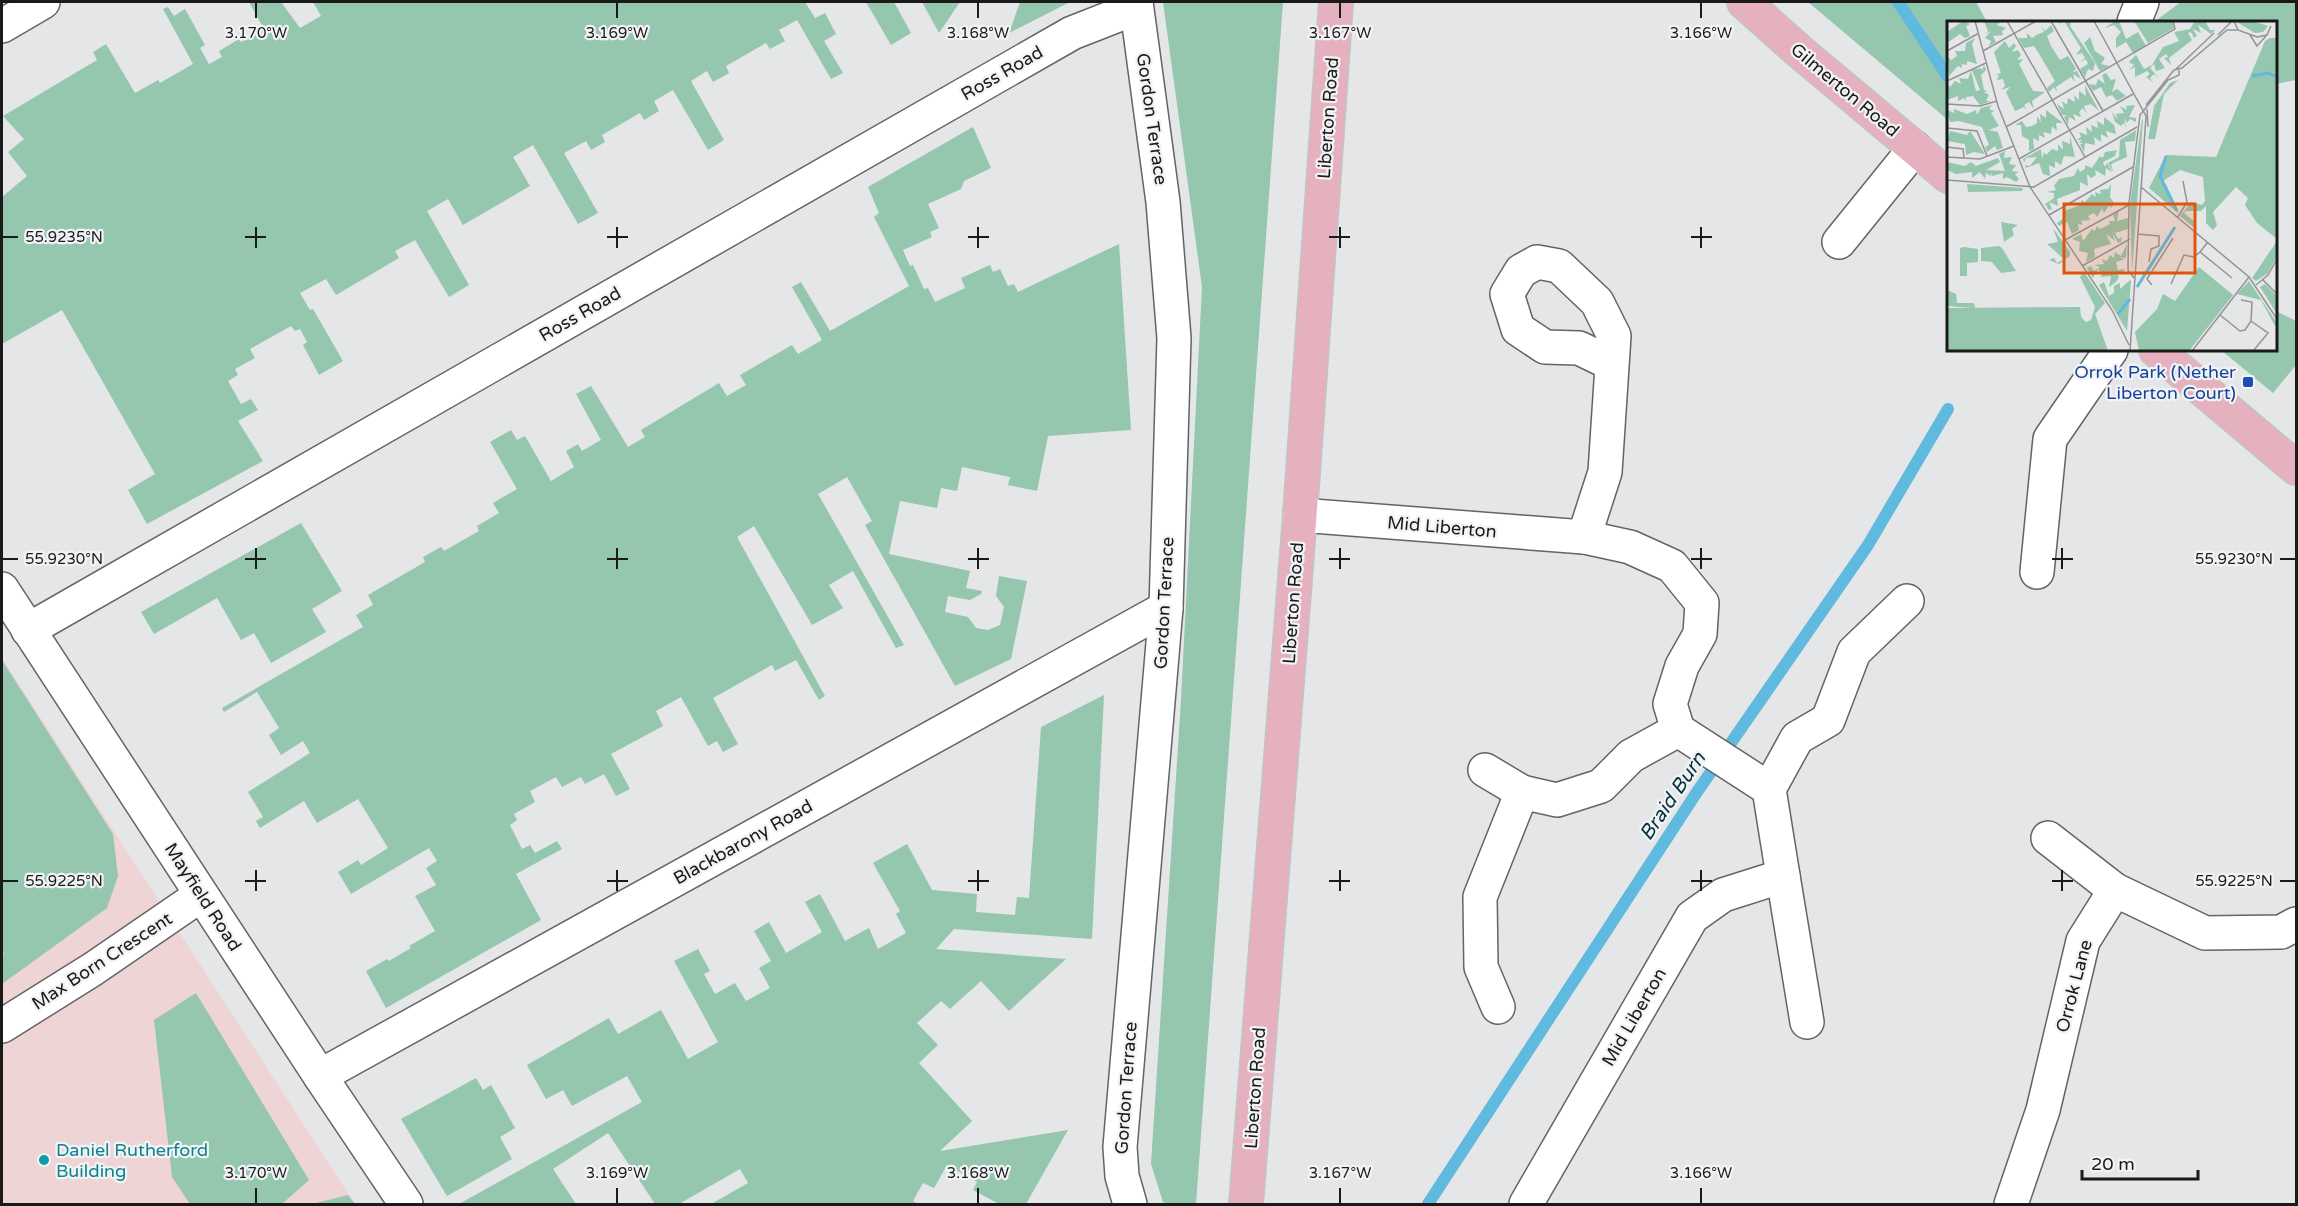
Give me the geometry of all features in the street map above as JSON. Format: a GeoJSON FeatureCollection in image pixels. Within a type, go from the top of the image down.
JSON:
{"type":"FeatureCollection","features":[{"type":"Feature","properties":{"kind":"main road","name":"Liberton Road"},"geometry":{"type":"LineString","coordinates":[[1246,1204],[1300,515],[1336,2]]}},
{"type":"Feature","properties":{"kind":"main road","name":"Gilmerton Road"},"geometry":{"type":"LineString","coordinates":[[1744,2],[1947,175]]}},
{"type":"Feature","properties":{"kind":"main road"},"geometry":{"type":"LineString","coordinates":[[2157,351],[2296,468]]}},
{"type":"Feature","properties":{"kind":"street"},"geometry":{"type":"LineString","coordinates":[[2,26],[43,2]]}},
{"type":"Feature","properties":{"kind":"street"},"geometry":{"type":"LineString","coordinates":[[2134,21],[2142,2]]}},
{"type":"Feature","properties":{"kind":"street","name":"Gordon Terrace"},"geometry":{"type":"LineString","coordinates":[[1130,1204],[1122,1176],[1120,1147],[1166,609],[1174,338],[1163,202],[1136,5]]}},
{"type":"Feature","properties":{"kind":"street","name":"Ross Road"},"geometry":{"type":"LineString","coordinates":[[28,630],[1072,33],[1136,5]]}},
{"type":"Feature","properties":{"kind":"street"},"geometry":{"type":"LineString","coordinates":[[1839,242],[1915,148]]}},
{"type":"Feature","properties":{"kind":"street"},"geometry":{"type":"LineString","coordinates":[[2037,572],[2050,439],[2110,351]]}},
{"type":"Feature","properties":{"kind":"street"},"geometry":{"type":"LineString","coordinates":[[1584,537],[1605,472],[1612,364]]}},
{"type":"Feature","properties":{"kind":"street","name":"Mid Liberton"},"geometry":{"type":"LineString","coordinates":[[1300,515],[1584,537],[1629,547],[1672,566],[1702,603],[1700,634],[1682,666],[1670,704],[1678,730]]}},
{"type":"Feature","properties":{"kind":"street","name":"Mayfield Road"},"geometry":{"type":"LineString","coordinates":[[2,589],[406,1204]]}},
{"type":"Feature","properties":{"kind":"street"},"geometry":{"type":"LineString","coordinates":[[1807,1022],[1769,789],[1797,738],[1828,720],[1854,652],[1907,601]]}},
{"type":"Feature","properties":{"kind":"street","name":"Blackbarony Road"},"geometry":{"type":"LineString","coordinates":[[320,1076],[1166,609]]}},
{"type":"Feature","properties":{"kind":"street"},"geometry":{"type":"LineString","coordinates":[[1485,770],[1522,792],[1557,800],[1601,786],[1631,756],[1678,730],[1769,789]]}},
{"type":"Feature","properties":{"kind":"street"},"geometry":{"type":"LineString","coordinates":[[1498,1007],[1481,967],[1480,897],[1522,792]]}},
{"type":"Feature","properties":{"kind":"street"},"geometry":{"type":"LineString","coordinates":[[2048,838],[2115,890],[2205,933],[2281,932],[2296,924]]}},
{"type":"Feature","properties":{"kind":"street","name":"Mid Liberton"},"geometry":{"type":"LineString","coordinates":[[1526,1204],[1692,917],[1723,896],[1783,876]]}},
{"type":"Feature","properties":{"kind":"street","name":"Orrok Lane"},"geometry":{"type":"LineString","coordinates":[[2011,1204],[2043,1110],[2083,941],[2115,890]]}},
{"type":"Feature","properties":{"kind":"street","name":"Max Born Crescent"},"geometry":{"type":"LineString","coordinates":[[2,1026],[201,895]]}},
{"type":"Feature","properties":{"kind":"shaded area"},"geometry":{"type":"Polygon","coordinates":[[[2,658],[355,1204],[2,1204],[2,658]]]}},
{"type":"Feature","properties":{"kind":"green space"},"geometry":{"type":"Polygon","coordinates":[[[249,2],[281,2],[300,28],[321,16],[313,2],[805,2],[815,18],[825,13],[836,34],[824,41],[843,73],[831,79],[797,20],[779,30],[785,41],[770,49],[766,43],[726,66],[729,73],[713,82],[707,71],[691,81],[724,140],[708,150],[673,90],[654,101],[659,111],[644,120],[640,113],[602,135],[605,142],[591,150],[586,141],[564,153],[598,213],[578,224],[533,145],[513,157],[530,186],[463,225],[448,199],[427,211],[469,285],[449,297],[415,240],[395,251],[399,258],[336,295],[326,279],[300,293],[310,310],[313,309],[343,361],[319,375],[303,345],[307,342],[300,329],[295,331],[291,326],[250,349],[255,358],[235,369],[238,375],[228,381],[241,404],[251,399],[258,410],[238,421],[263,461],[147,524],[128,490],[155,474],[62,310],[2,344],[2,197],[27,176],[8,152],[24,139],[3,116],[97,60],[93,52],[106,44],[135,93],[158,80],[160,83],[193,64],[163,9],[168,7],[174,16],[185,9],[205,45],[200,48],[209,64],[222,57],[219,51],[239,39],[241,42],[264,29],[249,2]]]}},
{"type":"Feature","properties":{"kind":"green space"},"geometry":{"type":"Polygon","coordinates":[[[866,2],[894,2],[911,33],[891,45],[866,2]]]}},
{"type":"Feature","properties":{"kind":"green space"},"geometry":{"type":"Polygon","coordinates":[[[922,2],[960,2],[939,33],[922,2]]]}},
{"type":"Feature","properties":{"kind":"green space"},"geometry":{"type":"Polygon","coordinates":[[[1020,2],[1070,2],[1009,33],[1020,2]]]}},
{"type":"Feature","properties":{"kind":"green space"},"geometry":{"type":"Polygon","coordinates":[[[1163,2],[1283,2],[1196,1204],[1163,1202],[1151,1164],[1181,700],[1202,287],[1163,2]]]}},
{"type":"Feature","properties":{"kind":"green space"},"geometry":{"type":"Polygon","coordinates":[[[1808,2],[1976,2],[1986,21],[1947,21],[1947,119],[1808,2]]]}},
{"type":"Feature","properties":{"kind":"green space"},"geometry":{"type":"Polygon","coordinates":[[[2181,2],[2296,2],[2296,80],[2277,84],[2277,21],[2155,21],[2181,2]]]}},
{"type":"Feature","properties":{"kind":"green space"},"geometry":{"type":"Polygon","coordinates":[[[973,127],[991,168],[964,181],[961,189],[928,204],[939,228],[930,232],[932,237],[903,250],[924,289],[928,288],[935,302],[965,288],[961,278],[990,265],[993,272],[1000,269],[1008,286],[1014,284],[1018,292],[1119,244],[1131,430],[1048,436],[1037,491],[1008,485],[1010,477],[962,467],[957,491],[941,488],[937,508],[900,501],[889,554],[970,571],[966,588],[982,591],[970,600],[948,596],[945,612],[968,617],[976,628],[988,630],[1000,625],[1004,607],[996,596],[999,576],[1027,581],[1011,659],[955,686],[865,525],[872,521],[847,477],[818,494],[904,645],[896,648],[853,571],[829,585],[843,608],[812,625],[754,526],[737,537],[825,696],[819,700],[796,660],[775,671],[772,665],[713,698],[738,744],[723,752],[717,741],[708,746],[681,697],[656,711],[663,726],[611,754],[630,789],[616,796],[604,774],[585,784],[581,777],[562,787],[556,777],[530,791],[535,802],[514,814],[517,820],[510,825],[522,849],[530,845],[535,853],[557,841],[562,849],[516,874],[541,920],[386,1008],[366,971],[387,959],[389,961],[435,931],[415,896],[436,885],[426,868],[437,861],[429,848],[351,894],[338,872],[358,860],[361,865],[388,848],[358,799],[317,823],[304,801],[260,828],[256,821],[263,817],[248,792],[310,753],[303,741],[281,755],[269,735],[279,728],[257,692],[224,712],[222,708],[363,627],[356,615],[373,605],[368,595],[425,562],[423,557],[441,547],[444,551],[479,531],[477,526],[499,513],[493,503],[517,489],[490,442],[511,430],[517,440],[525,436],[551,481],[574,467],[566,451],[578,444],[582,451],[601,440],[576,394],[591,386],[628,447],[645,437],[641,430],[719,383],[727,396],[746,385],[740,375],[792,345],[798,354],[822,340],[792,287],[801,282],[830,331],[909,286],[874,217],[879,213],[868,187],[973,127]]]}},
{"type":"Feature","properties":{"kind":"green space"},"geometry":{"type":"Polygon","coordinates":[[[2277,312],[2296,321],[2296,365],[2273,393],[2222,351],[2277,351],[2277,312]]]}},
{"type":"Feature","properties":{"kind":"green space"},"geometry":{"type":"Polygon","coordinates":[[[301,523],[342,591],[312,609],[326,632],[271,663],[254,633],[241,640],[217,598],[154,634],[141,612],[301,523]]]}},
{"type":"Feature","properties":{"kind":"green space"},"geometry":{"type":"Polygon","coordinates":[[[2,660],[113,834],[118,876],[107,908],[2,984],[2,955],[4,954],[2,950],[2,660]]]}},
{"type":"Feature","properties":{"kind":"green space"},"geometry":{"type":"Polygon","coordinates":[[[1104,695],[1092,939],[954,929],[936,949],[1066,959],[1009,1011],[981,981],[950,1009],[941,1001],[917,1023],[938,1045],[919,1063],[972,1121],[940,1151],[1068,1130],[1026,1204],[999,1204],[973,1190],[977,1182],[947,1165],[934,1188],[923,1183],[913,1201],[919,1204],[711,1204],[748,1183],[740,1169],[679,1204],[655,1204],[608,1133],[553,1169],[576,1204],[459,1204],[642,1102],[627,1076],[572,1106],[563,1090],[546,1099],[527,1065],[609,1018],[618,1034],[661,1010],[688,1059],[718,1042],[674,961],[698,949],[710,971],[704,974],[715,994],[735,983],[746,1001],[770,988],[759,968],[771,961],[754,931],[769,922],[786,953],[822,932],[805,902],[820,894],[845,941],[869,928],[878,949],[906,933],[896,914],[900,911],[873,863],[907,844],[932,890],[977,894],[976,912],[1015,915],[1017,897],[1029,898],[1041,727],[1104,695]]]}},
{"type":"Feature","properties":{"kind":"green space"},"geometry":{"type":"Polygon","coordinates":[[[196,993],[309,1180],[282,1204],[190,1204],[172,1177],[154,1020],[196,993]]]}},
{"type":"Feature","properties":{"kind":"green space"},"geometry":{"type":"Polygon","coordinates":[[[476,1078],[483,1090],[491,1085],[515,1128],[500,1137],[512,1159],[447,1196],[401,1119],[476,1078]]]}},
{"type":"Feature","properties":{"kind":"green space"},"geometry":{"type":"Polygon","coordinates":[[[348,1195],[355,1204],[312,1204],[348,1195]]]}},
{"type":"Feature","properties":{"kind":"waterway","name":"Braid Burn"},"geometry":{"type":"LineString","coordinates":[[1898,2],[1947,76]]}},
{"type":"Feature","properties":{"kind":"waterway","name":"Braid Burn"},"geometry":{"type":"LineString","coordinates":[[1428,1204],[1697,792],[1868,545],[1948,409]]}},
{"type":"Feature","properties":{"kind":"place","name":"Orrok Park (Nether Liberton Court)"},"geometry":{"type":"Point","coordinates":[2248,382]}},
{"type":"Feature","properties":{"kind":"place","name":"Daniel Rutherford Building"},"geometry":{"type":"Point","coordinates":[44,1160]}}]}
